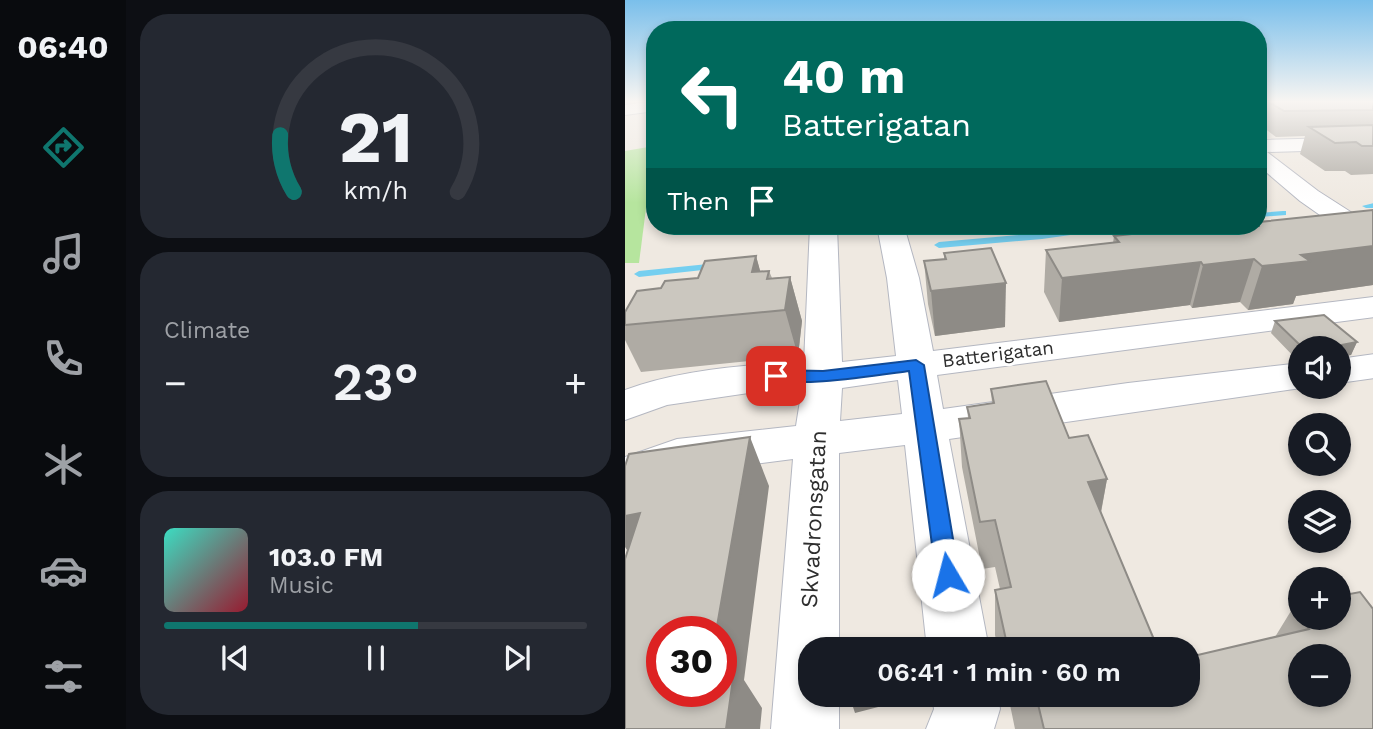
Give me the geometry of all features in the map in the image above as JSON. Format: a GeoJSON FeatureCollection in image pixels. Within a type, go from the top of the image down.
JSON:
{"type":"FeatureCollection","features":[{"type":"Feature","properties":{"kind":"street"},"geometry":{"type":"LineString","coordinates":[[1267,145],[1348,135]]}},
{"type":"Feature","properties":{"kind":"street"},"geometry":{"type":"LineString","coordinates":[[1267,162],[1309,196],[1373,240]]}},
{"type":"Feature","properties":{"kind":"street","name":"Skvadronsgatan"},"geometry":{"type":"LineString","coordinates":[[805,729],[817,438],[823,377],[823,235]]}},
{"type":"Feature","properties":{"kind":"street"},"geometry":{"type":"LineString","coordinates":[[892,235],[901,266],[957,637]]}},
{"type":"Feature","properties":{"kind":"street","name":"Batterigatan"},"geometry":{"type":"LineString","coordinates":[[625,406],[659,393],[776,376],[823,377],[1373,307]]}},
{"type":"Feature","properties":{"kind":"street"},"geometry":{"type":"LineString","coordinates":[[1351,369],[1373,366]]}},
{"type":"Feature","properties":{"kind":"street"},"geometry":{"type":"LineString","coordinates":[[625,476],[677,456],[926,427],[1288,378]]}},
{"type":"Feature","properties":{"kind":"street"},"geometry":{"type":"LineString","coordinates":[[960,729],[967,707]]}},
{"type":"Feature","properties":{"kind":"green space"},"geometry":{"type":"Polygon","coordinates":[[[646,147],[646,208],[639,263],[625,263],[625,151],[646,147]]]}},
{"type":"Feature","properties":{"kind":"building"},"geometry":{"type":"Polygon","coordinates":[[[1322,135],[1373,135],[1373,146],[1362,146],[1356,142],[1335,143],[1322,135]]]}},
{"type":"Feature","properties":{"kind":"building"},"geometry":{"type":"Polygon","coordinates":[[[1373,210],[1373,246],[1301,255],[1310,261],[1262,266],[1254,259],[1203,265],[1201,262],[1062,278],[1046,250],[1119,242],[1114,236],[1123,235],[1267,235],[1267,221],[1373,210]]]}},
{"type":"Feature","properties":{"kind":"building"},"geometry":{"type":"Polygon","coordinates":[[[991,248],[1006,283],[931,291],[924,261],[946,259],[944,253],[991,248]]]}},
{"type":"Feature","properties":{"kind":"building"},"geometry":{"type":"Polygon","coordinates":[[[756,256],[752,272],[769,271],[767,279],[790,277],[785,310],[625,325],[625,312],[637,291],[661,288],[665,281],[698,278],[705,261],[756,256]]]}},
{"type":"Feature","properties":{"kind":"building"},"geometry":{"type":"Polygon","coordinates":[[[1324,315],[1350,336],[1291,336],[1275,321],[1324,315]]]}},
{"type":"Feature","properties":{"kind":"building"},"geometry":{"type":"Polygon","coordinates":[[[1046,381],[1069,438],[1088,435],[1107,479],[1088,482],[1153,637],[1005,637],[995,590],[1011,587],[995,520],[980,522],[959,419],[970,418],[967,407],[994,403],[991,389],[1046,381]]]}},
{"type":"Feature","properties":{"kind":"building"},"geometry":{"type":"Polygon","coordinates":[[[750,437],[719,616],[646,616],[646,707],[729,707],[726,729],[625,729],[625,559],[640,513],[625,516],[625,466],[629,454],[750,437]]]}},
{"type":"Feature","properties":{"kind":"building"},"geometry":{"type":"Polygon","coordinates":[[[1360,592],[1373,609],[1373,729],[1044,729],[1039,707],[1200,707],[1200,654],[1305,630],[1351,630],[1351,594],[1360,592]]]}},
{"type":"Feature","properties":{"kind":"waterway"},"geometry":{"type":"LineString","coordinates":[[1366,206],[1374,205]]}},
{"type":"Feature","properties":{"kind":"waterway"},"geometry":{"type":"LineString","coordinates":[[1267,214],[1283,213]]}},
{"type":"Feature","properties":{"kind":"waterway"},"geometry":{"type":"LineString","coordinates":[[939,245],[1049,235]]}},
{"type":"Feature","properties":{"kind":"waterway"},"geometry":{"type":"LineString","coordinates":[[639,274],[718,266]]}},
{"type":"Feature","properties":{"kind":"route"},"geometry":{"type":"LineString","coordinates":[[776,376],[823,377],[916,365],[948,575]]}}]}
